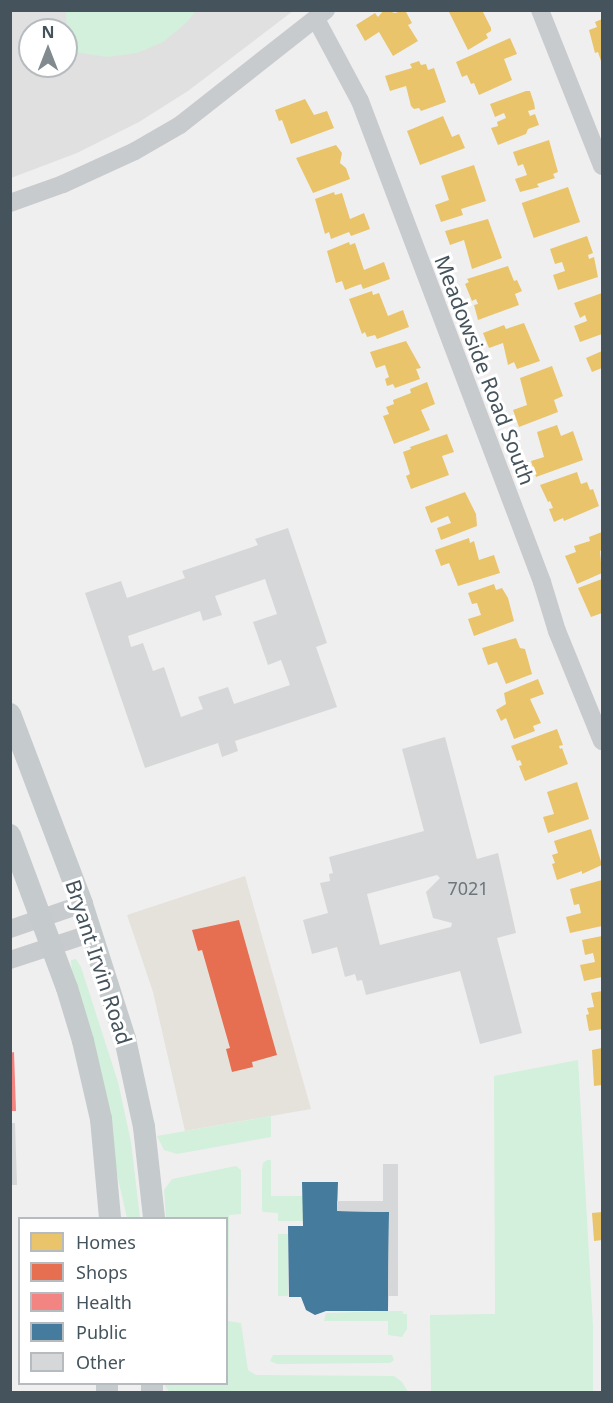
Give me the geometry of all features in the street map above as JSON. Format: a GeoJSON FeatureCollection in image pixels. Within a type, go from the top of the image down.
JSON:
{"type":"FeatureCollection","features":[{"type":"Feature","properties":{"kind":"main road","name":"Bryant Irvin Road"},"geometry":{"type":"LineString","coordinates":[[10,714],[92,933],[136,1084],[150,1168],[154,1217]]}},
{"type":"Feature","properties":{"kind":"main road","name":"Bryant Irvin Road"},"geometry":{"type":"LineString","coordinates":[[10,835],[42,918],[80,1030],[96,1092],[104,1147],[110,1217]]}},
{"type":"Feature","properties":{"kind":"street"},"geometry":{"type":"LineString","coordinates":[[540,10],[603,166]]}},
{"type":"Feature","properties":{"kind":"street"},"geometry":{"type":"LineString","coordinates":[[10,203],[63,184],[135,151],[180,125],[321,15]]}},
{"type":"Feature","properties":{"kind":"street","name":"Meadowside Road South"},"geometry":{"type":"LineString","coordinates":[[321,15],[360,101],[543,582],[557,631],[603,741]]}},
{"type":"Feature","properties":{"kind":"street"},"geometry":{"type":"LineString","coordinates":[[10,929],[82,904]]}},
{"type":"Feature","properties":{"kind":"street"},"geometry":{"type":"LineString","coordinates":[[10,960],[92,933]]}},
{"type":"Feature","properties":{"kind":"shaded area"},"geometry":{"type":"Polygon","coordinates":[[[11,11],[293,11],[188,91],[139,122],[77,153],[11,178],[11,11]]]}},
{"type":"Feature","properties":{"kind":"shaded area"},"geometry":{"type":"Polygon","coordinates":[[[245,876],[311,1109],[185,1131],[153,992],[127,915],[245,876]]]}},
{"type":"Feature","properties":{"kind":"green space"},"geometry":{"type":"Polygon","coordinates":[[[66,10],[196,11],[186,23],[163,42],[137,53],[107,57],[78,53],[78,18],[66,18],[66,10]]]}},
{"type":"Feature","properties":{"kind":"green space"},"geometry":{"type":"Polygon","coordinates":[[[76,959],[81,967],[118,1082],[131,1142],[140,1217],[127,1217],[72,977],[71,960],[76,959]]]}},
{"type":"Feature","properties":{"kind":"green space"},"geometry":{"type":"Polygon","coordinates":[[[578,1060],[593,1326],[593,1392],[431,1392],[430,1315],[495,1314],[494,1076],[578,1060]]]}},
{"type":"Feature","properties":{"kind":"green space"},"geometry":{"type":"Polygon","coordinates":[[[271,1116],[271,1137],[177,1154],[164,1150],[157,1136],[271,1116]]]}},
{"type":"Feature","properties":{"kind":"green space"},"geometry":{"type":"Polygon","coordinates":[[[271,1160],[271,1196],[303,1196],[303,1221],[278,1221],[278,1213],[263,1212],[262,1169],[263,1163],[271,1160]]]}},
{"type":"Feature","properties":{"kind":"green space"},"geometry":{"type":"Polygon","coordinates":[[[236,1166],[241,1170],[241,1214],[229,1215],[228,1321],[228,1217],[166,1217],[164,1190],[172,1179],[236,1166]]]}},
{"type":"Feature","properties":{"kind":"green space"},"geometry":{"type":"Polygon","coordinates":[[[278,1234],[288,1234],[288,1296],[278,1296],[278,1234]]]}},
{"type":"Feature","properties":{"kind":"green space"},"geometry":{"type":"Polygon","coordinates":[[[403,1311],[403,1314],[407,1314],[407,1329],[402,1337],[388,1335],[388,1321],[324,1321],[326,1313],[403,1311]]]}},
{"type":"Feature","properties":{"kind":"green space"},"geometry":{"type":"Polygon","coordinates":[[[228,1321],[241,1323],[248,1370],[256,1375],[394,1376],[402,1382],[408,1392],[170,1392],[165,1385],[228,1385],[228,1321]]]}},
{"type":"Feature","properties":{"kind":"green space"},"geometry":{"type":"Polygon","coordinates":[[[273,1355],[392,1355],[394,1360],[390,1363],[277,1364],[270,1361],[273,1355]]]}},
{"type":"Feature","properties":{"kind":"building: Homes"},"geometry":{"type":"Polygon","coordinates":[[[384,10],[395,13],[405,10],[412,23],[408,25],[418,41],[393,56],[379,32],[365,41],[356,25],[375,13],[378,17],[384,10]]]}},
{"type":"Feature","properties":{"kind":"building: Homes"},"geometry":{"type":"Polygon","coordinates":[[[448,10],[482,10],[491,28],[491,31],[486,34],[488,38],[468,50],[448,10]]]}},
{"type":"Feature","properties":{"kind":"building: Homes"},"geometry":{"type":"Polygon","coordinates":[[[602,19],[602,64],[598,52],[595,53],[589,30],[597,27],[595,22],[602,19]]]}},
{"type":"Feature","properties":{"kind":"building: Homes"},"geometry":{"type":"Polygon","coordinates":[[[510,38],[517,54],[504,59],[512,80],[479,95],[474,83],[471,84],[467,75],[462,77],[456,62],[510,38]]]}},
{"type":"Feature","properties":{"kind":"building: Homes"},"geometry":{"type":"Polygon","coordinates":[[[419,61],[421,65],[426,64],[428,70],[434,68],[446,102],[421,111],[411,106],[406,86],[390,91],[385,76],[412,68],[410,64],[419,61]]]}},
{"type":"Feature","properties":{"kind":"building: Homes"},"geometry":{"type":"Polygon","coordinates":[[[530,91],[535,109],[528,111],[530,116],[535,114],[539,125],[528,129],[526,134],[498,145],[491,128],[498,126],[497,122],[506,118],[504,113],[495,117],[490,104],[530,91]]]}},
{"type":"Feature","properties":{"kind":"building: Homes"},"geometry":{"type":"Polygon","coordinates":[[[305,99],[314,115],[327,111],[334,128],[291,144],[282,120],[279,121],[275,110],[305,99]]]}},
{"type":"Feature","properties":{"kind":"building: Homes"},"geometry":{"type":"Polygon","coordinates":[[[443,116],[452,137],[459,134],[465,148],[420,165],[407,131],[443,116]]]}},
{"type":"Feature","properties":{"kind":"building: Homes"},"geometry":{"type":"Polygon","coordinates":[[[549,140],[558,172],[553,174],[555,178],[537,184],[539,187],[520,192],[515,179],[527,175],[523,164],[518,166],[513,152],[549,140]]]}},
{"type":"Feature","properties":{"kind":"building: Homes"},"geometry":{"type":"Polygon","coordinates":[[[336,145],[342,153],[340,163],[346,168],[350,179],[313,193],[296,158],[336,145]]]}},
{"type":"Feature","properties":{"kind":"building: Homes"},"geometry":{"type":"Polygon","coordinates":[[[474,165],[486,201],[461,209],[463,215],[441,222],[435,205],[449,200],[441,176],[474,165]]]}},
{"type":"Feature","properties":{"kind":"building: Homes"},"geometry":{"type":"Polygon","coordinates":[[[568,187],[580,222],[534,238],[522,203],[568,187]]]}},
{"type":"Feature","properties":{"kind":"building: Homes"},"geometry":{"type":"Polygon","coordinates":[[[334,192],[335,195],[342,193],[350,219],[364,213],[370,229],[351,236],[349,232],[331,239],[329,232],[325,234],[315,199],[334,192]]]}},
{"type":"Feature","properties":{"kind":"building: Homes"},"geometry":{"type":"Polygon","coordinates":[[[488,219],[502,258],[472,269],[464,240],[450,245],[445,231],[488,219]]]}},
{"type":"Feature","properties":{"kind":"building: Homes"},"geometry":{"type":"Polygon","coordinates":[[[587,236],[593,253],[588,255],[589,259],[594,257],[598,277],[558,290],[553,275],[565,271],[562,262],[555,264],[550,249],[587,236]]]}},
{"type":"Feature","properties":{"kind":"building: Homes"},"geometry":{"type":"Polygon","coordinates":[[[349,242],[350,245],[355,243],[364,270],[384,262],[390,279],[363,289],[361,284],[345,290],[342,281],[336,283],[327,251],[349,242]]]}},
{"type":"Feature","properties":{"kind":"building: Homes"},"geometry":{"type":"Polygon","coordinates":[[[508,266],[514,281],[517,280],[522,291],[515,294],[519,305],[478,320],[474,305],[478,304],[476,299],[472,301],[465,284],[469,282],[467,279],[508,266]]]}},
{"type":"Feature","properties":{"kind":"building: Homes"},"geometry":{"type":"Polygon","coordinates":[[[372,291],[373,295],[379,293],[388,316],[403,310],[409,327],[377,339],[375,335],[367,337],[365,332],[362,334],[349,299],[372,291]]]}},
{"type":"Feature","properties":{"kind":"building: Homes"},"geometry":{"type":"Polygon","coordinates":[[[602,293],[602,334],[580,342],[574,326],[587,321],[585,315],[580,318],[574,303],[602,293]]]}},
{"type":"Feature","properties":{"kind":"building: Homes"},"geometry":{"type":"Polygon","coordinates":[[[524,323],[540,361],[517,369],[514,362],[508,365],[503,343],[489,348],[483,333],[504,325],[506,329],[524,323]]]}},
{"type":"Feature","properties":{"kind":"building: Homes"},"geometry":{"type":"Polygon","coordinates":[[[406,341],[421,368],[416,369],[420,379],[395,388],[393,384],[387,386],[385,379],[389,377],[385,365],[376,368],[370,352],[406,341]]]}},
{"type":"Feature","properties":{"kind":"building: Homes"},"geometry":{"type":"Polygon","coordinates":[[[602,351],[602,368],[592,372],[586,358],[602,351]]]}},
{"type":"Feature","properties":{"kind":"building: Homes"},"geometry":{"type":"Polygon","coordinates":[[[552,366],[563,396],[554,400],[558,412],[519,427],[513,410],[527,405],[520,378],[552,366]]]}},
{"type":"Feature","properties":{"kind":"building: Homes"},"geometry":{"type":"Polygon","coordinates":[[[427,382],[435,404],[421,410],[430,430],[394,444],[383,416],[389,414],[386,407],[394,404],[393,400],[411,393],[410,389],[427,382]]]}},
{"type":"Feature","properties":{"kind":"building: Homes"},"geometry":{"type":"Polygon","coordinates":[[[557,425],[561,436],[573,431],[583,460],[536,477],[531,461],[544,457],[537,432],[557,425]]]}},
{"type":"Feature","properties":{"kind":"building: Homes"},"geometry":{"type":"Polygon","coordinates":[[[447,434],[454,452],[442,456],[449,475],[411,489],[406,476],[410,474],[403,452],[411,449],[410,447],[447,434]]]}},
{"type":"Feature","properties":{"kind":"building: Homes"},"geometry":{"type":"Polygon","coordinates":[[[577,472],[581,484],[587,482],[590,490],[593,489],[599,506],[564,521],[563,518],[554,522],[549,509],[553,508],[540,485],[577,472]]]}},
{"type":"Feature","properties":{"kind":"building: Homes"},"geometry":{"type":"Polygon","coordinates":[[[465,492],[476,514],[477,526],[441,540],[437,528],[451,523],[448,516],[431,523],[425,507],[465,492]]]}},
{"type":"Feature","properties":{"kind":"building: Homes"},"geometry":{"type":"Polygon","coordinates":[[[602,532],[602,550],[600,551],[602,573],[577,584],[565,556],[576,552],[574,546],[590,541],[589,537],[602,532]]]}},
{"type":"Feature","properties":{"kind":"building: Homes"},"geometry":{"type":"Polygon","coordinates":[[[469,538],[470,543],[474,541],[479,560],[494,555],[500,573],[458,586],[449,563],[441,566],[435,550],[469,538]]]}},
{"type":"Feature","properties":{"kind":"building: Homes"},"geometry":{"type":"Polygon","coordinates":[[[602,579],[602,613],[591,617],[578,588],[602,579]]]}},
{"type":"Feature","properties":{"kind":"building: Homes"},"geometry":{"type":"Polygon","coordinates":[[[494,584],[496,590],[502,588],[508,598],[514,621],[474,636],[468,619],[481,615],[477,603],[472,604],[468,593],[494,584]]]}},
{"type":"Feature","properties":{"kind":"building: Homes"},"geometry":{"type":"Polygon","coordinates":[[[516,638],[520,648],[525,649],[532,674],[506,684],[497,662],[488,665],[482,648],[516,638]]]}},
{"type":"Feature","properties":{"kind":"building: Homes"},"geometry":{"type":"Polygon","coordinates":[[[538,679],[544,694],[530,699],[541,723],[533,726],[535,731],[514,739],[506,718],[501,721],[496,710],[506,704],[504,693],[538,679]]]}},
{"type":"Feature","properties":{"kind":"building: Homes"},"geometry":{"type":"Polygon","coordinates":[[[557,729],[563,745],[559,746],[568,764],[525,781],[519,766],[522,765],[520,760],[517,761],[511,746],[557,729]]]}},
{"type":"Feature","properties":{"kind":"building: Homes"},"geometry":{"type":"Polygon","coordinates":[[[577,782],[589,819],[548,833],[543,817],[554,814],[547,792],[577,782]]]}},
{"type":"Feature","properties":{"kind":"building: Homes"},"geometry":{"type":"Polygon","coordinates":[[[591,829],[602,865],[582,874],[582,871],[557,880],[552,864],[555,863],[552,855],[558,853],[554,841],[591,829]]]}},
{"type":"Feature","properties":{"kind":"building: Homes"},"geometry":{"type":"Polygon","coordinates":[[[602,880],[602,926],[570,933],[566,917],[581,913],[579,904],[574,905],[570,889],[602,880]]]}},
{"type":"Feature","properties":{"kind":"building: Homes"},"geometry":{"type":"Polygon","coordinates":[[[602,936],[602,977],[584,981],[580,965],[595,962],[593,953],[585,955],[582,940],[602,936]]]}},
{"type":"Feature","properties":{"kind":"building: Homes"},"geometry":{"type":"Polygon","coordinates":[[[602,991],[602,1029],[589,1031],[586,1015],[589,1014],[587,1008],[594,1007],[591,993],[602,991]]]}},
{"type":"Feature","properties":{"kind":"building: Homes"},"geometry":{"type":"Polygon","coordinates":[[[602,1048],[602,1085],[594,1086],[592,1050],[602,1048]]]}},
{"type":"Feature","properties":{"kind":"building: Homes"},"geometry":{"type":"Polygon","coordinates":[[[602,1212],[602,1240],[594,1241],[592,1213],[602,1212]]]}},
{"type":"Feature","properties":{"kind":"building: Shops"},"geometry":{"type":"Polygon","coordinates":[[[239,920],[277,1055],[252,1062],[253,1067],[232,1072],[226,1049],[230,1048],[202,950],[198,951],[192,930],[239,920]]]}},
{"type":"Feature","properties":{"kind":"building: Health"},"geometry":{"type":"Polygon","coordinates":[[[14,1052],[16,1111],[10,1111],[10,1053],[14,1052]]]}},
{"type":"Feature","properties":{"kind":"building: Public"},"geometry":{"type":"Polygon","coordinates":[[[302,1182],[338,1182],[337,1211],[389,1212],[388,1311],[326,1311],[315,1315],[306,1310],[301,1297],[289,1297],[288,1226],[303,1226],[302,1182]]]}},
{"type":"Feature","properties":{"kind":"building: Other"},"geometry":{"type":"Polygon","coordinates":[[[288,528],[327,643],[316,647],[337,707],[235,741],[238,751],[222,757],[218,743],[145,768],[85,593],[121,581],[127,598],[185,578],[182,571],[258,545],[255,539],[288,528]],[[265,579],[215,596],[222,615],[203,621],[200,611],[128,636],[131,647],[143,643],[153,671],[164,667],[181,717],[203,709],[198,697],[228,687],[234,704],[290,685],[281,660],[268,665],[253,622],[277,614],[265,579]]]}},
{"type":"Feature","properties":{"kind":"building: Other"},"geometry":{"type":"Polygon","coordinates":[[[445,737],[477,859],[498,853],[516,933],[497,938],[522,1033],[480,1044],[460,971],[366,995],[362,980],[357,981],[355,974],[345,977],[337,947],[312,954],[303,920],[328,913],[320,883],[330,881],[329,874],[333,873],[329,857],[424,831],[402,749],[445,737]],[[437,875],[367,894],[380,945],[451,927],[452,923],[433,918],[426,892],[440,878],[437,875]]]}},
{"type":"Feature","properties":{"kind":"building: Other"},"geometry":{"type":"Polygon","coordinates":[[[10,1123],[15,1123],[17,1185],[10,1185],[10,1123]]]}},
{"type":"Feature","properties":{"kind":"building: Other"},"geometry":{"type":"Polygon","coordinates":[[[383,1164],[398,1164],[398,1296],[388,1296],[389,1212],[337,1211],[337,1201],[383,1201],[383,1164]]]}}]}
